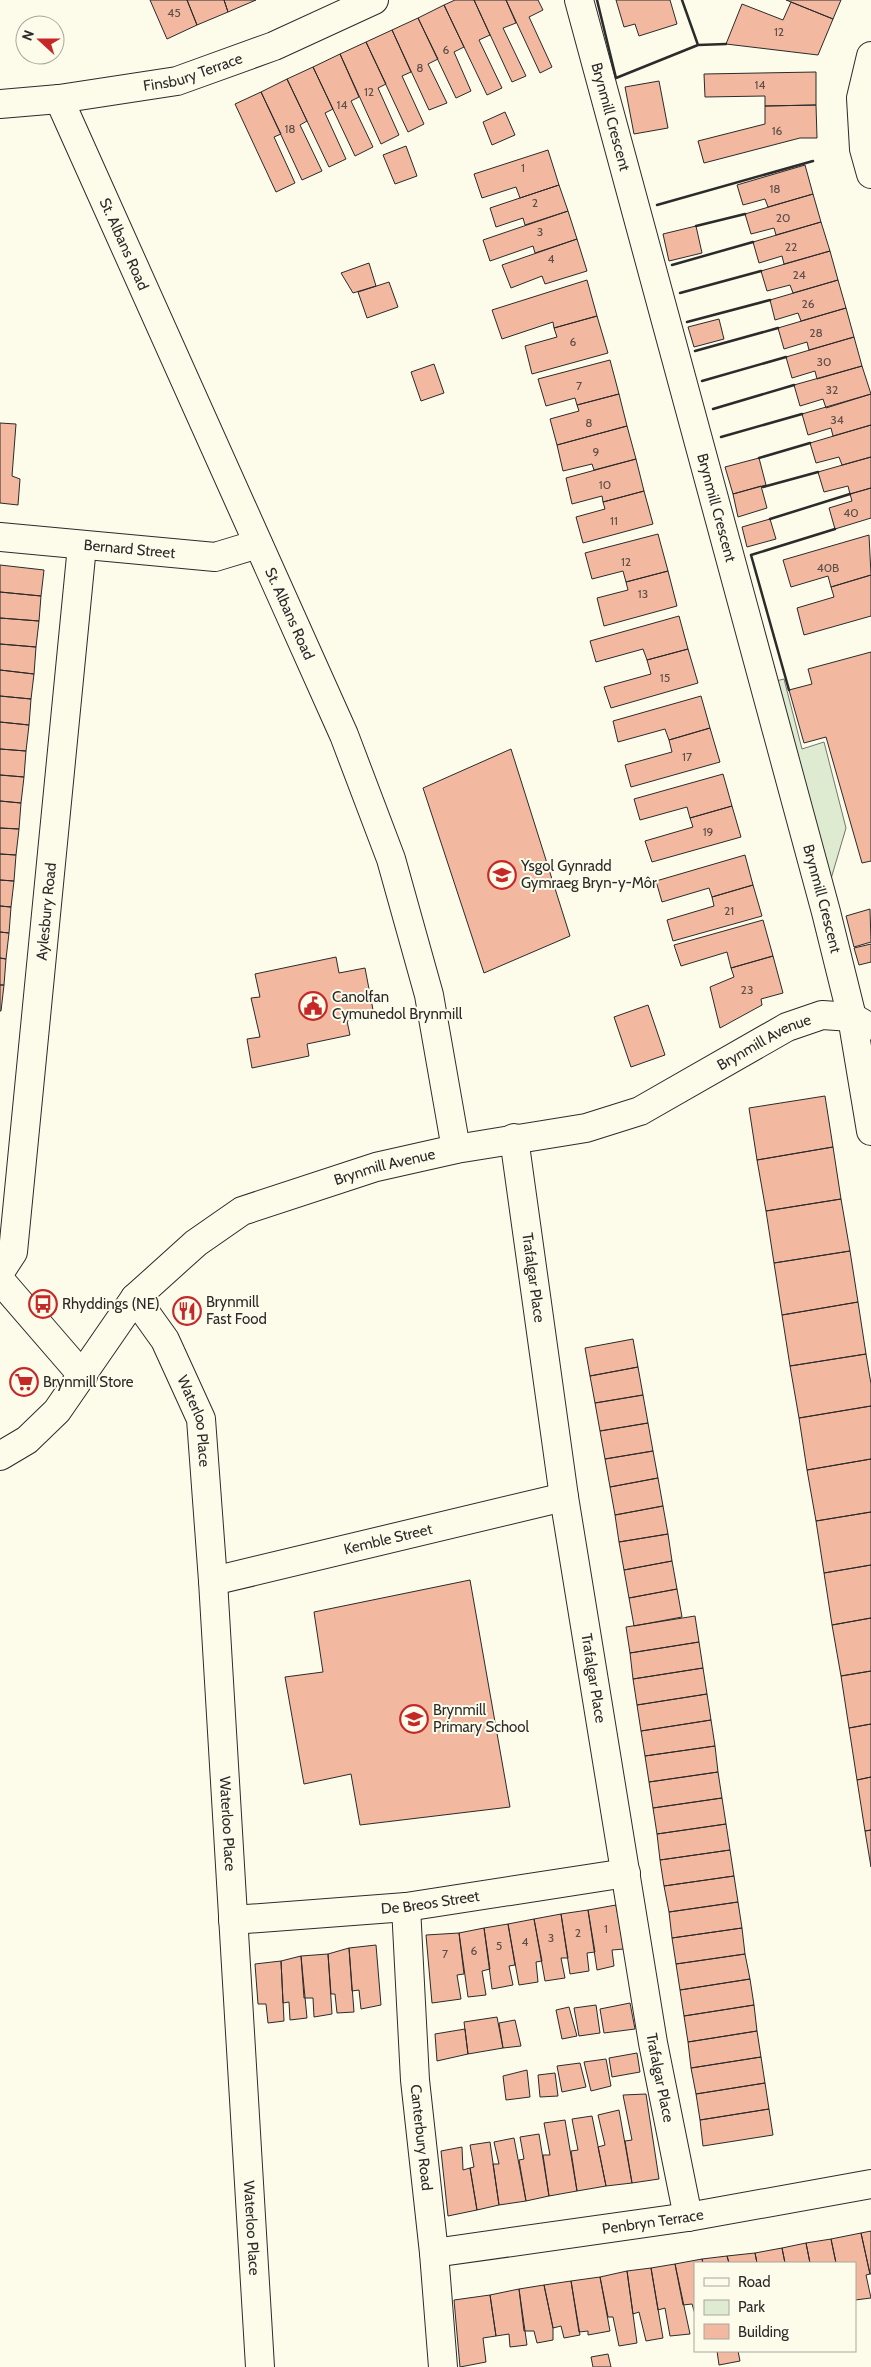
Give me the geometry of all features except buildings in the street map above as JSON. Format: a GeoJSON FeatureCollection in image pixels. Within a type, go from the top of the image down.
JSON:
{"type":"FeatureCollection","features":[{"type":"Feature","properties":{"kind":"street","name":"Finsbury Terrace"},"geometry":{"type":"LineString","coordinates":[[0,104],[59,99],[177,81],[274,46],[374,0]]}},
{"type":"Feature","properties":{"kind":"street","name":"Brynmill Crescent"},"geometry":{"type":"LineString","coordinates":[[579,0],[818,883],[862,1023],[871,1131]]}},
{"type":"Feature","properties":{"kind":"street"},"geometry":{"type":"LineString","coordinates":[[871,56],[861,98],[864,150],[871,174]]}},
{"type":"Feature","properties":{"kind":"street","name":"St. Albans Road"},"geometry":{"type":"LineString","coordinates":[[59,99],[344,735],[391,859],[429,995],[456,1149]]}},
{"type":"Feature","properties":{"kind":"street","name":"Bernard Street"},"geometry":{"type":"LineString","coordinates":[[0,537],[215,557],[258,544]]}},
{"type":"Feature","properties":{"kind":"street","name":"Aylesbury Road"},"geometry":{"type":"LineString","coordinates":[[0,1272],[13,1252],[82,546]]}},
{"type":"Feature","properties":{"kind":"street","name":"Brynmill Avenue"},"geometry":{"type":"LineString","coordinates":[[0,1456],[27,1440],[58,1411],[135,1298],[196,1243],[242,1211],[376,1167],[514,1138],[586,1128],[640,1111],[787,1028],[822,1015],[862,1023]]}},
{"type":"Feature","properties":{"kind":"street","name":"Trafalgar Place"},"geometry":{"type":"LineString","coordinates":[[514,1138],[564,1498],[653,2044],[688,2217]]}},
{"type":"Feature","properties":{"kind":"street"},"geometry":{"type":"LineString","coordinates":[[0,1280],[83,1376]]}},
{"type":"Feature","properties":{"kind":"street","name":"Waterloo Place"},"geometry":{"type":"LineString","coordinates":[[135,1298],[165,1340],[201,1419],[213,1581],[260,2367]]}},
{"type":"Feature","properties":{"kind":"street","name":"Kemble Street"},"geometry":{"type":"LineString","coordinates":[[213,1581],[564,1498]]}},
{"type":"Feature","properties":{"kind":"street","name":"De Breos Street"},"geometry":{"type":"LineString","coordinates":[[233,1920],[406,1907],[626,1873]]}},
{"type":"Feature","properties":{"kind":"street","name":"Canterbury Road"},"geometry":{"type":"LineString","coordinates":[[406,1907],[416,2080],[434,2253],[443,2367]]}},
{"type":"Feature","properties":{"kind":"street","name":"Penbryn Terrace"},"geometry":{"type":"LineString","coordinates":[[434,2253],[688,2217],[871,2184]]}},
{"type":"Feature","properties":{"kind":"green space"},"geometry":{"type":"Polygon","coordinates":[[[784,679],[802,749],[824,742],[846,828],[828,889],[768,683],[784,679]]]}},
{"type":"Feature","properties":{"kind":"wall"},"geometry":{"type":"LineString","coordinates":[[597,0],[616,78],[698,45],[682,0]]}},
{"type":"Feature","properties":{"kind":"wall"},"geometry":{"type":"LineString","coordinates":[[698,45],[726,44]]}},
{"type":"Feature","properties":{"kind":"wall"},"geometry":{"type":"LineString","coordinates":[[657,205],[813,161]]}},
{"type":"Feature","properties":{"kind":"wall"},"geometry":{"type":"LineString","coordinates":[[696,226],[745,214]]}},
{"type":"Feature","properties":{"kind":"wall"},"geometry":{"type":"LineString","coordinates":[[672,265],[753,242]]}},
{"type":"Feature","properties":{"kind":"wall"},"geometry":{"type":"LineString","coordinates":[[680,293],[761,271]]}},
{"type":"Feature","properties":{"kind":"wall"},"geometry":{"type":"LineString","coordinates":[[687,322],[770,300]]}},
{"type":"Feature","properties":{"kind":"wall"},"geometry":{"type":"LineString","coordinates":[[695,351],[778,328]]}},
{"type":"Feature","properties":{"kind":"wall"},"geometry":{"type":"LineString","coordinates":[[702,381],[786,357]]}},
{"type":"Feature","properties":{"kind":"wall"},"geometry":{"type":"LineString","coordinates":[[713,409],[794,385]]}},
{"type":"Feature","properties":{"kind":"wall"},"geometry":{"type":"LineString","coordinates":[[721,437],[802,414]]}},
{"type":"Feature","properties":{"kind":"wall"},"geometry":{"type":"LineString","coordinates":[[759,458],[810,443]]}},
{"type":"Feature","properties":{"kind":"wall"},"geometry":{"type":"LineString","coordinates":[[763,487],[818,472]]}},
{"type":"Feature","properties":{"kind":"wall"},"geometry":{"type":"LineString","coordinates":[[770,519],[850,494]]}},
{"type":"Feature","properties":{"kind":"wall"},"geometry":{"type":"LineString","coordinates":[[789,690],[751,555],[835,529]]}},
{"type":"Feature","properties":{"kind":"place","name":"Ysgol Gynradd Gymraeg Bryn-y-Môr"},"geometry":{"type":"Point","coordinates":[502,875]}},
{"type":"Feature","properties":{"kind":"place","name":"Canolfan Cymunedol Brynmill"},"geometry":{"type":"Point","coordinates":[313,1006]}},
{"type":"Feature","properties":{"kind":"place","name":"Rhyddings (NE)"},"geometry":{"type":"Point","coordinates":[43,1304]}},
{"type":"Feature","properties":{"kind":"place","name":"Brynmill Fast Food"},"geometry":{"type":"Point","coordinates":[187,1311]}},
{"type":"Feature","properties":{"kind":"place","name":"Brynmill Store"},"geometry":{"type":"Point","coordinates":[24,1382]}},
{"type":"Feature","properties":{"kind":"place","name":"Brynmill Primary School"},"geometry":{"type":"Point","coordinates":[414,1719]}}]}
